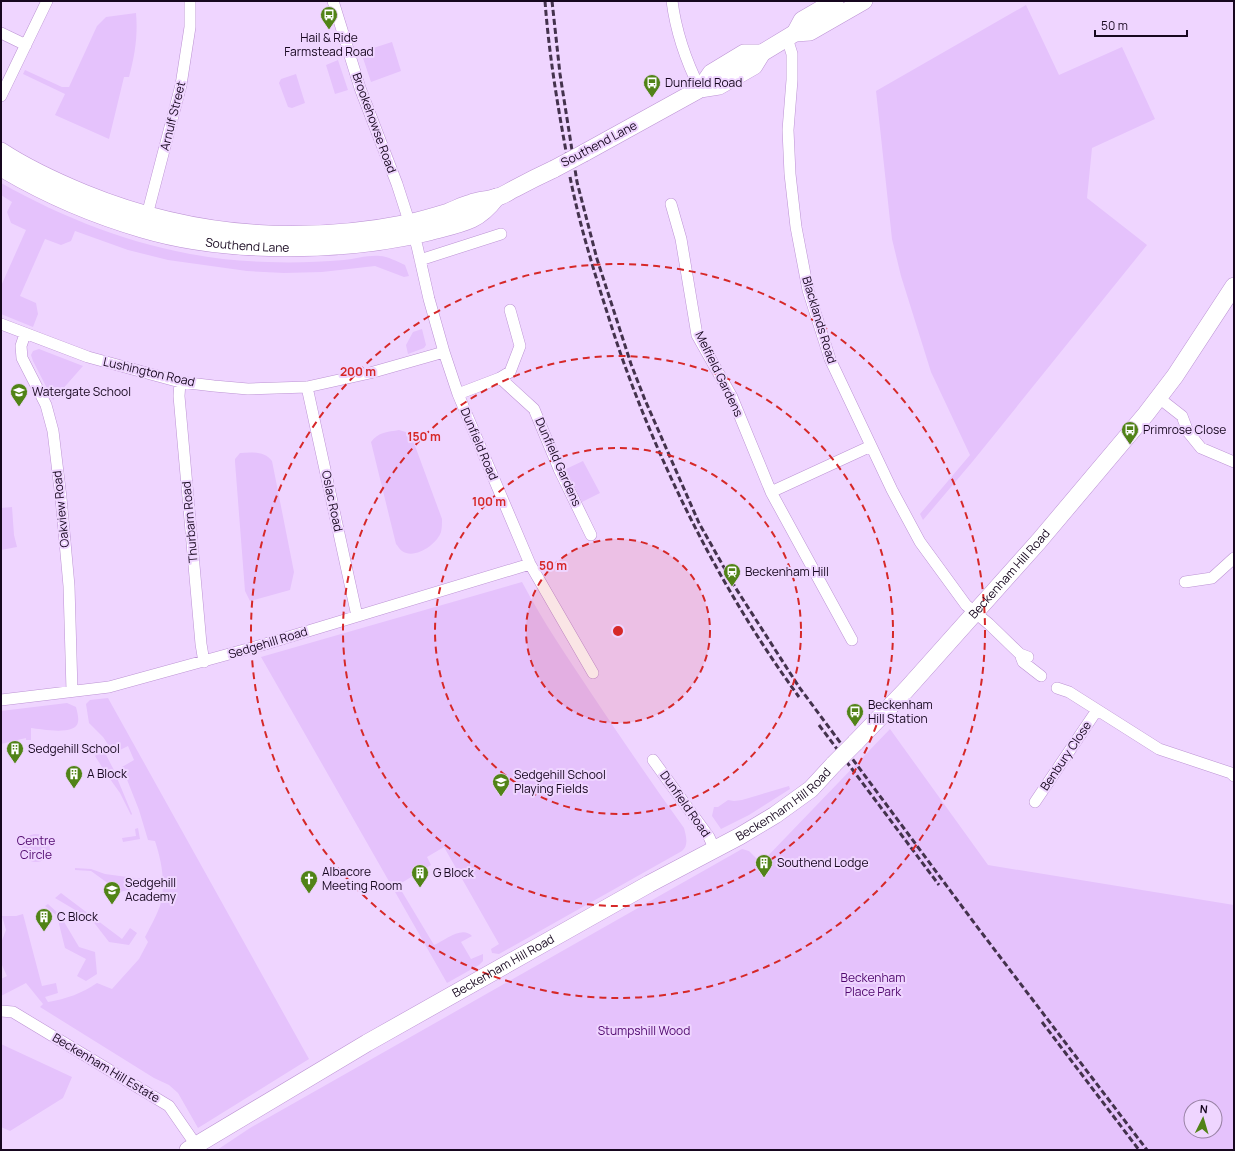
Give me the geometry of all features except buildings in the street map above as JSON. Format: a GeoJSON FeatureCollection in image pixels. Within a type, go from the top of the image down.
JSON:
{"type":"FeatureCollection","features":[{"type":"Feature","properties":{"kind":"main road","name":"Southend Lane"},"geometry":{"type":"LineString","coordinates":[[791,36],[802,20],[835,1]]}},
{"type":"Feature","properties":{"kind":"main road","name":"Southend Lane"},"geometry":{"type":"LineString","coordinates":[[1,168],[39,189],[115,221],[170,221],[230,231],[274,235],[411,229],[448,212],[481,200],[497,197],[554,169],[700,89],[719,86],[754,66],[762,54],[791,36],[810,32],[864,1]]}},
{"type":"Feature","properties":{"kind":"main road","name":"Southend Lane"},"geometry":{"type":"LineString","coordinates":[[1,151],[19,163],[63,184],[102,200],[145,222]]}},
{"type":"Feature","properties":{"kind":"main road","name":"Beckenham Hill Road"},"geometry":{"type":"LineString","coordinates":[[192,1147],[367,1043],[649,884],[740,836],[788,806],[811,789],[906,690],[1039,541],[1159,398],[1205,332],[1234,286]]}},
{"type":"Feature","properties":{"kind":"street"},"geometry":{"type":"LineString","coordinates":[[1,96],[47,1]]}},
{"type":"Feature","properties":{"kind":"street","name":"Arnulf Street"},"geometry":{"type":"LineString","coordinates":[[145,222],[181,85],[190,27],[190,1]]}},
{"type":"Feature","properties":{"kind":"street","name":"Brookehowse Road"},"geometry":{"type":"LineString","coordinates":[[333,1],[360,88],[396,184],[411,229]]}},
{"type":"Feature","properties":{"kind":"street"},"geometry":{"type":"LineString","coordinates":[[672,1],[679,37],[700,89]]}},
{"type":"Feature","properties":{"kind":"street"},"geometry":{"type":"LineString","coordinates":[[1,33],[26,45]]}},
{"type":"Feature","properties":{"kind":"street","name":"Blacklands Road"},"geometry":{"type":"LineString","coordinates":[[791,36],[792,80],[788,130],[790,174],[796,227],[808,290],[830,359],[892,490],[920,542],[966,605],[1024,656],[1023,662],[1041,676]]}},
{"type":"Feature","properties":{"kind":"street","name":"Melfield Gardens"},"geometry":{"type":"LineString","coordinates":[[671,204],[680,239],[697,334],[732,396],[771,492],[852,640]]}},
{"type":"Feature","properties":{"kind":"street","name":"Dunfield Road"},"geometry":{"type":"LineString","coordinates":[[411,229],[444,352],[458,394],[530,564],[593,673]]}},
{"type":"Feature","properties":{"kind":"street"},"geometry":{"type":"LineString","coordinates":[[420,260],[500,234]]}},
{"type":"Feature","properties":{"kind":"street"},"geometry":{"type":"LineString","coordinates":[[458,394],[500,378],[510,372],[520,346],[510,310]]}},
{"type":"Feature","properties":{"kind":"street","name":"Lushington Road"},"geometry":{"type":"LineString","coordinates":[[1,324],[88,357],[180,382],[248,389],[307,387],[370,373],[444,352]]}},
{"type":"Feature","properties":{"kind":"street","name":"Oakview Road"},"geometry":{"type":"LineString","coordinates":[[25,334],[21,346],[22,358],[46,405],[53,431],[69,586],[72,690]]}},
{"type":"Feature","properties":{"kind":"street","name":"Dunfield Gardens"},"geometry":{"type":"LineString","coordinates":[[500,378],[534,409],[559,469],[591,535]]}},
{"type":"Feature","properties":{"kind":"street","name":"Thurbarn Road"},"geometry":{"type":"LineString","coordinates":[[180,382],[180,412],[201,644],[204,662]]}},
{"type":"Feature","properties":{"kind":"street","name":"Oslac Road"},"geometry":{"type":"LineString","coordinates":[[307,387],[357,616]]}},
{"type":"Feature","properties":{"kind":"street"},"geometry":{"type":"LineString","coordinates":[[1159,398],[1182,416],[1188,432],[1201,448],[1234,462]]}},
{"type":"Feature","properties":{"kind":"street"},"geometry":{"type":"LineString","coordinates":[[771,492],[871,446]]}},
{"type":"Feature","properties":{"kind":"street"},"geometry":{"type":"LineString","coordinates":[[1185,582],[1212,578],[1234,558]]}},
{"type":"Feature","properties":{"kind":"street","name":"Sedgehill Road"},"geometry":{"type":"LineString","coordinates":[[1,700],[72,690],[109,687],[204,662],[530,564]]}},
{"type":"Feature","properties":{"kind":"street"},"geometry":{"type":"LineString","coordinates":[[1059,685],[1159,749],[1233,774]]}},
{"type":"Feature","properties":{"kind":"street","name":"Benbury Close"},"geometry":{"type":"LineString","coordinates":[[1035,802],[1097,710]]}},
{"type":"Feature","properties":{"kind":"street","name":"Dunfield Road"},"geometry":{"type":"LineString","coordinates":[[653,760],[709,837],[715,850]]}},
{"type":"Feature","properties":{"kind":"street","name":"Beckenham Hill Estate"},"geometry":{"type":"LineString","coordinates":[[1,1011],[13,1012],[169,1106],[192,1147]]}},
{"type":"Feature","properties":{"kind":"green space"},"geometry":{"type":"Polygon","coordinates":[[[1026,5],[1059,75],[1122,47],[1155,119],[1092,148],[1087,198],[1147,245],[973,461],[923,520],[920,514],[970,455],[931,372],[901,276],[892,239],[876,91],[1026,5]]]}},
{"type":"Feature","properties":{"kind":"green space"},"geometry":{"type":"Polygon","coordinates":[[[136,13],[136,45],[133,61],[129,77],[124,77],[109,139],[55,115],[65,94],[23,74],[25,70],[62,87],[69,87],[97,26],[106,17],[136,13]]]}},
{"type":"Feature","properties":{"kind":"green space"},"geometry":{"type":"Polygon","coordinates":[[[392,42],[401,71],[371,82],[361,52],[392,42]]]}},
{"type":"Feature","properties":{"kind":"green space"},"geometry":{"type":"Polygon","coordinates":[[[338,60],[348,90],[335,94],[326,65],[338,60]]]}},
{"type":"Feature","properties":{"kind":"green space"},"geometry":{"type":"Polygon","coordinates":[[[296,74],[305,103],[292,108],[288,107],[279,83],[281,79],[296,74]]]}},
{"type":"Feature","properties":{"kind":"green space"},"geometry":{"type":"Polygon","coordinates":[[[1,183],[32,200],[96,228],[163,248],[233,260],[268,262],[316,262],[383,256],[405,265],[409,276],[404,277],[375,266],[322,272],[284,273],[247,271],[168,260],[128,250],[75,231],[71,241],[61,245],[45,239],[20,296],[36,303],[38,314],[33,327],[1,314],[1,286],[26,230],[11,223],[7,212],[12,202],[1,195],[1,183]]]}},
{"type":"Feature","properties":{"kind":"green space"},"geometry":{"type":"Polygon","coordinates":[[[422,329],[426,345],[424,348],[408,354],[406,345],[413,332],[422,329]]]}},
{"type":"Feature","properties":{"kind":"green space"},"geometry":{"type":"Polygon","coordinates":[[[39,349],[83,366],[53,400],[31,355],[33,351],[39,349]]]}},
{"type":"Feature","properties":{"kind":"green space"},"geometry":{"type":"Polygon","coordinates":[[[399,430],[409,433],[414,443],[442,519],[442,527],[439,537],[430,546],[413,554],[400,550],[396,544],[371,442],[380,434],[399,430]]]}},
{"type":"Feature","properties":{"kind":"green space"},"geometry":{"type":"Polygon","coordinates":[[[253,452],[266,455],[272,461],[294,572],[290,590],[250,601],[245,591],[235,462],[235,459],[240,453],[253,452]]]}},
{"type":"Feature","properties":{"kind":"green space"},"geometry":{"type":"Polygon","coordinates":[[[583,461],[600,493],[582,502],[566,469],[583,461]]]}},
{"type":"Feature","properties":{"kind":"green space"},"geometry":{"type":"Polygon","coordinates":[[[12,507],[14,535],[17,547],[1,550],[1,508],[12,507]]]}},
{"type":"Feature","properties":{"kind":"green space","name":"Sedgehill School Playing Fields"},"geometry":{"type":"Polygon","coordinates":[[[522,582],[565,654],[684,828],[686,846],[682,851],[499,954],[492,953],[491,949],[499,944],[444,847],[427,857],[431,865],[398,885],[434,945],[453,935],[463,932],[472,936],[461,942],[471,959],[483,954],[483,961],[479,965],[447,983],[261,657],[522,582]]]}},
{"type":"Feature","properties":{"kind":"green space"},"geometry":{"type":"Polygon","coordinates":[[[108,698],[309,1059],[198,1128],[178,1093],[169,1085],[154,1078],[40,1007],[43,1004],[26,983],[1,996],[1,979],[7,976],[1,963],[1,943],[6,930],[2,916],[16,916],[23,914],[42,986],[56,983],[58,993],[45,997],[48,1002],[74,995],[97,983],[112,989],[139,959],[148,942],[145,937],[155,918],[162,898],[163,882],[160,857],[155,841],[148,840],[139,810],[122,767],[134,760],[128,746],[114,753],[103,737],[89,723],[86,704],[90,700],[108,698]]]}},
{"type":"Feature","properties":{"kind":"green space"},"geometry":{"type":"Polygon","coordinates":[[[67,703],[76,707],[78,722],[76,726],[71,729],[58,731],[31,728],[31,740],[26,740],[26,738],[1,744],[1,711],[67,703]]]}},
{"type":"Feature","properties":{"kind":"green space","name":"Beckenham Place Park"},"geometry":{"type":"Polygon","coordinates":[[[890,729],[988,865],[1234,905],[1234,1150],[217,1150],[250,1128],[742,849],[749,851],[761,863],[890,729]]]}},
{"type":"Feature","properties":{"kind":"green space"},"geometry":{"type":"Polygon","coordinates":[[[104,751],[117,776],[109,778],[95,756],[99,752],[104,751]]]}},
{"type":"Feature","properties":{"kind":"green space"},"geometry":{"type":"Polygon","coordinates":[[[117,778],[132,814],[131,815],[120,793],[110,779],[117,778]]]}},
{"type":"Feature","properties":{"kind":"green space"},"geometry":{"type":"Polygon","coordinates":[[[789,786],[790,789],[749,815],[721,829],[712,816],[714,807],[718,807],[728,800],[742,800],[789,786]]]}},
{"type":"Feature","properties":{"kind":"green space"},"geometry":{"type":"Polygon","coordinates":[[[138,828],[140,839],[123,842],[122,838],[136,836],[135,829],[138,828]]]}},
{"type":"Feature","properties":{"kind":"green space","name":"Centre Circle"},"geometry":{"type":"Polygon","coordinates":[[[36,834],[46,838],[50,848],[46,858],[36,862],[26,858],[22,848],[26,838],[36,834]]]}},
{"type":"Feature","properties":{"kind":"green space"},"geometry":{"type":"Polygon","coordinates":[[[75,868],[91,869],[105,874],[142,879],[148,885],[120,892],[91,871],[75,870],[75,868]]]}},
{"type":"Feature","properties":{"kind":"green space"},"geometry":{"type":"Polygon","coordinates":[[[61,893],[122,939],[130,928],[137,933],[129,945],[109,942],[92,920],[55,898],[61,893]]]}},
{"type":"Feature","properties":{"kind":"green space"},"geometry":{"type":"Polygon","coordinates":[[[48,904],[60,915],[79,947],[95,952],[97,974],[86,981],[77,976],[86,959],[65,948],[57,916],[45,906],[48,904]]]}},
{"type":"Feature","properties":{"kind":"green space"},"geometry":{"type":"Polygon","coordinates":[[[1,1044],[72,1077],[63,1098],[10,1131],[1,1127],[1,1044]]]}},
{"type":"Feature","properties":{"kind":"railway"},"geometry":{"type":"LineString","coordinates":[[545,1],[554,82],[568,162]]}},
{"type":"Feature","properties":{"kind":"railway"},"geometry":{"type":"LineString","coordinates":[[552,1],[560,74],[577,182],[597,259],[631,364],[645,400],[699,523],[735,587],[799,687],[975,924],[1147,1150]]}},
{"type":"Feature","properties":{"kind":"railway"},"geometry":{"type":"LineString","coordinates":[[570,177],[586,243],[613,330],[625,366],[660,453],[700,538],[723,579],[772,659],[799,697]]}},
{"type":"Feature","properties":{"kind":"railway"},"geometry":{"type":"LineString","coordinates":[[819,725],[939,885]]}},
{"type":"Feature","properties":{"kind":"railway"},"geometry":{"type":"LineString","coordinates":[[1042,1022],[1139,1150]]}},
{"type":"Feature","properties":{"kind":"place","name":"Hail & Ride Farmstead Road"},"geometry":{"type":"Point","coordinates":[329,30]}},
{"type":"Feature","properties":{"kind":"place","name":"Dunfield Road"},"geometry":{"type":"Point","coordinates":[652,98]}},
{"type":"Feature","properties":{"kind":"place","name":"Watergate School"},"geometry":{"type":"Point","coordinates":[19,407]}},
{"type":"Feature","properties":{"kind":"place","name":"Primrose Close"},"geometry":{"type":"Point","coordinates":[1130,445]}},
{"type":"Feature","properties":{"kind":"place","name":"Beckenham Hill"},"geometry":{"type":"Point","coordinates":[732,587]}},
{"type":"Feature","properties":{"kind":"place","name":"Beckenham Hill Station"},"geometry":{"type":"Point","coordinates":[855,727]}},
{"type":"Feature","properties":{"kind":"place","name":"Sedgehill School"},"geometry":{"type":"Point","coordinates":[15,764]}},
{"type":"Feature","properties":{"kind":"place","name":"A Block"},"geometry":{"type":"Point","coordinates":[74,789]}},
{"type":"Feature","properties":{"kind":"place","name":"Sedgehill School Playing Fields"},"geometry":{"type":"Point","coordinates":[501,797]}},
{"type":"Feature","properties":{"kind":"place","name":"Southend Lodge"},"geometry":{"type":"Point","coordinates":[764,878]}},
{"type":"Feature","properties":{"kind":"place","name":"G Block"},"geometry":{"type":"Point","coordinates":[420,888]}},
{"type":"Feature","properties":{"kind":"place","name":"Albacore Meeting Room"},"geometry":{"type":"Point","coordinates":[309,894]}},
{"type":"Feature","properties":{"kind":"place","name":"Sedgehill Academy"},"geometry":{"type":"Point","coordinates":[112,905]}},
{"type":"Feature","properties":{"kind":"place","name":"C Block"},"geometry":{"type":"Point","coordinates":[44,932]}},
{"type":"Feature","properties":{"kind":"park label","name":"Stumpshill Wood"},"geometry":{"type":"Point","coordinates":[644,1031]}}]}
